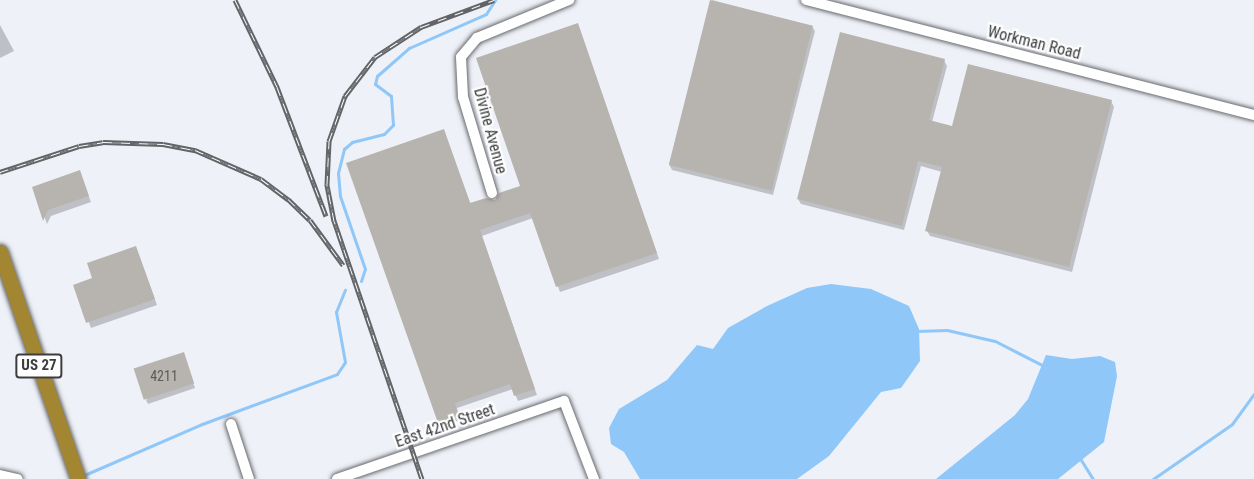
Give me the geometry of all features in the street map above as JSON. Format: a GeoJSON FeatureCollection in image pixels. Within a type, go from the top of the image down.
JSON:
{"type":"FeatureCollection","features":[{"type":"Feature","properties":{"kind":"highway","name":"US 27"},"geometry":{"type":"LineString","coordinates":[[0,252],[78,479]]}},
{"type":"Feature","properties":{"kind":"street","name":"Divine Avenue"},"geometry":{"type":"LineString","coordinates":[[492,193],[463,97],[461,57],[477,38],[569,0]]}},
{"type":"Feature","properties":{"kind":"street","name":"Workman Road"},"geometry":{"type":"LineString","coordinates":[[806,0],[1254,115]]}},
{"type":"Feature","properties":{"kind":"street","name":"East 42nd Street"},"geometry":{"type":"LineString","coordinates":[[337,479],[564,401],[594,479]]}},
{"type":"Feature","properties":{"kind":"street"},"geometry":{"type":"LineString","coordinates":[[231,424],[249,479]]}},
{"type":"Feature","properties":{"kind":"street"},"geometry":{"type":"LineString","coordinates":[[0,475],[18,479]]}},
{"type":"Feature","properties":{"kind":"water"},"geometry":{"type":"Polygon","coordinates":[[[831,284],[871,289],[909,306],[919,329],[920,361],[901,388],[881,392],[829,456],[797,479],[640,479],[624,452],[611,444],[609,428],[619,409],[667,380],[697,345],[713,349],[728,328],[767,306],[807,288],[831,284]]]}},
{"type":"Feature","properties":{"kind":"water"},"geometry":{"type":"Polygon","coordinates":[[[1046,355],[1072,359],[1100,356],[1115,362],[1117,376],[1104,442],[1058,479],[936,479],[1015,415],[1028,399],[1046,355]]]}},
{"type":"Feature","properties":{"kind":"building"},"geometry":{"type":"Polygon","coordinates":[[[710,0],[813,26],[772,191],[669,165],[710,0]]]}},
{"type":"Feature","properties":{"kind":"building"},"geometry":{"type":"Polygon","coordinates":[[[578,23],[657,253],[556,287],[530,213],[480,230],[535,389],[514,396],[510,384],[455,403],[458,415],[438,423],[346,163],[444,129],[470,203],[486,198],[495,200],[499,193],[520,186],[476,58],[578,23]]]}},
{"type":"Feature","properties":{"kind":"building"},"geometry":{"type":"Polygon","coordinates":[[[840,32],[945,59],[929,120],[952,126],[968,64],[1112,100],[1069,267],[925,231],[942,167],[918,161],[902,226],[797,199],[840,32]]]}},
{"type":"Feature","properties":{"kind":"building"},"geometry":{"type":"Polygon","coordinates":[[[80,170],[89,196],[48,210],[43,221],[32,187],[80,170]]]}},
{"type":"Feature","properties":{"kind":"building"},"geometry":{"type":"Polygon","coordinates":[[[136,246],[155,299],[86,323],[73,285],[92,278],[87,263],[136,246]]]}},
{"type":"Feature","properties":{"kind":"building"},"geometry":{"type":"Polygon","coordinates":[[[184,352],[194,383],[144,400],[134,368],[184,352]]]}},
{"type":"Feature","properties":{"kind":"waterway"},"geometry":{"type":"LineString","coordinates":[[361,281],[365,269],[340,196],[338,173],[344,149],[352,142],[384,134],[393,125],[391,96],[375,84],[377,76],[409,48],[486,14],[495,0]]}},
{"type":"Feature","properties":{"kind":"waterway"},"geometry":{"type":"LineString","coordinates":[[82,476],[202,424],[337,374],[345,362],[336,312],[345,290]]}},
{"type":"Feature","properties":{"kind":"waterway"},"geometry":{"type":"LineString","coordinates":[[916,331],[947,330],[995,341],[1042,365]]}},
{"type":"Feature","properties":{"kind":"waterway"},"geometry":{"type":"LineString","coordinates":[[1153,479],[1232,424],[1254,394]]}},
{"type":"Feature","properties":{"kind":"waterway"},"geometry":{"type":"LineString","coordinates":[[1081,460],[1093,479]]}},
{"type":"Feature","properties":{"kind":"railway"},"geometry":{"type":"LineString","coordinates":[[235,0],[277,87],[326,216]]}},
{"type":"Feature","properties":{"kind":"railway"},"geometry":{"type":"LineString","coordinates":[[422,479],[334,221],[327,184],[329,141],[345,96],[375,57],[421,27],[494,0]]}},
{"type":"Feature","properties":{"kind":"railway"},"geometry":{"type":"LineString","coordinates":[[0,172],[79,146],[103,142],[163,144],[195,150],[261,179],[288,199],[310,220],[343,265]]}}]}
